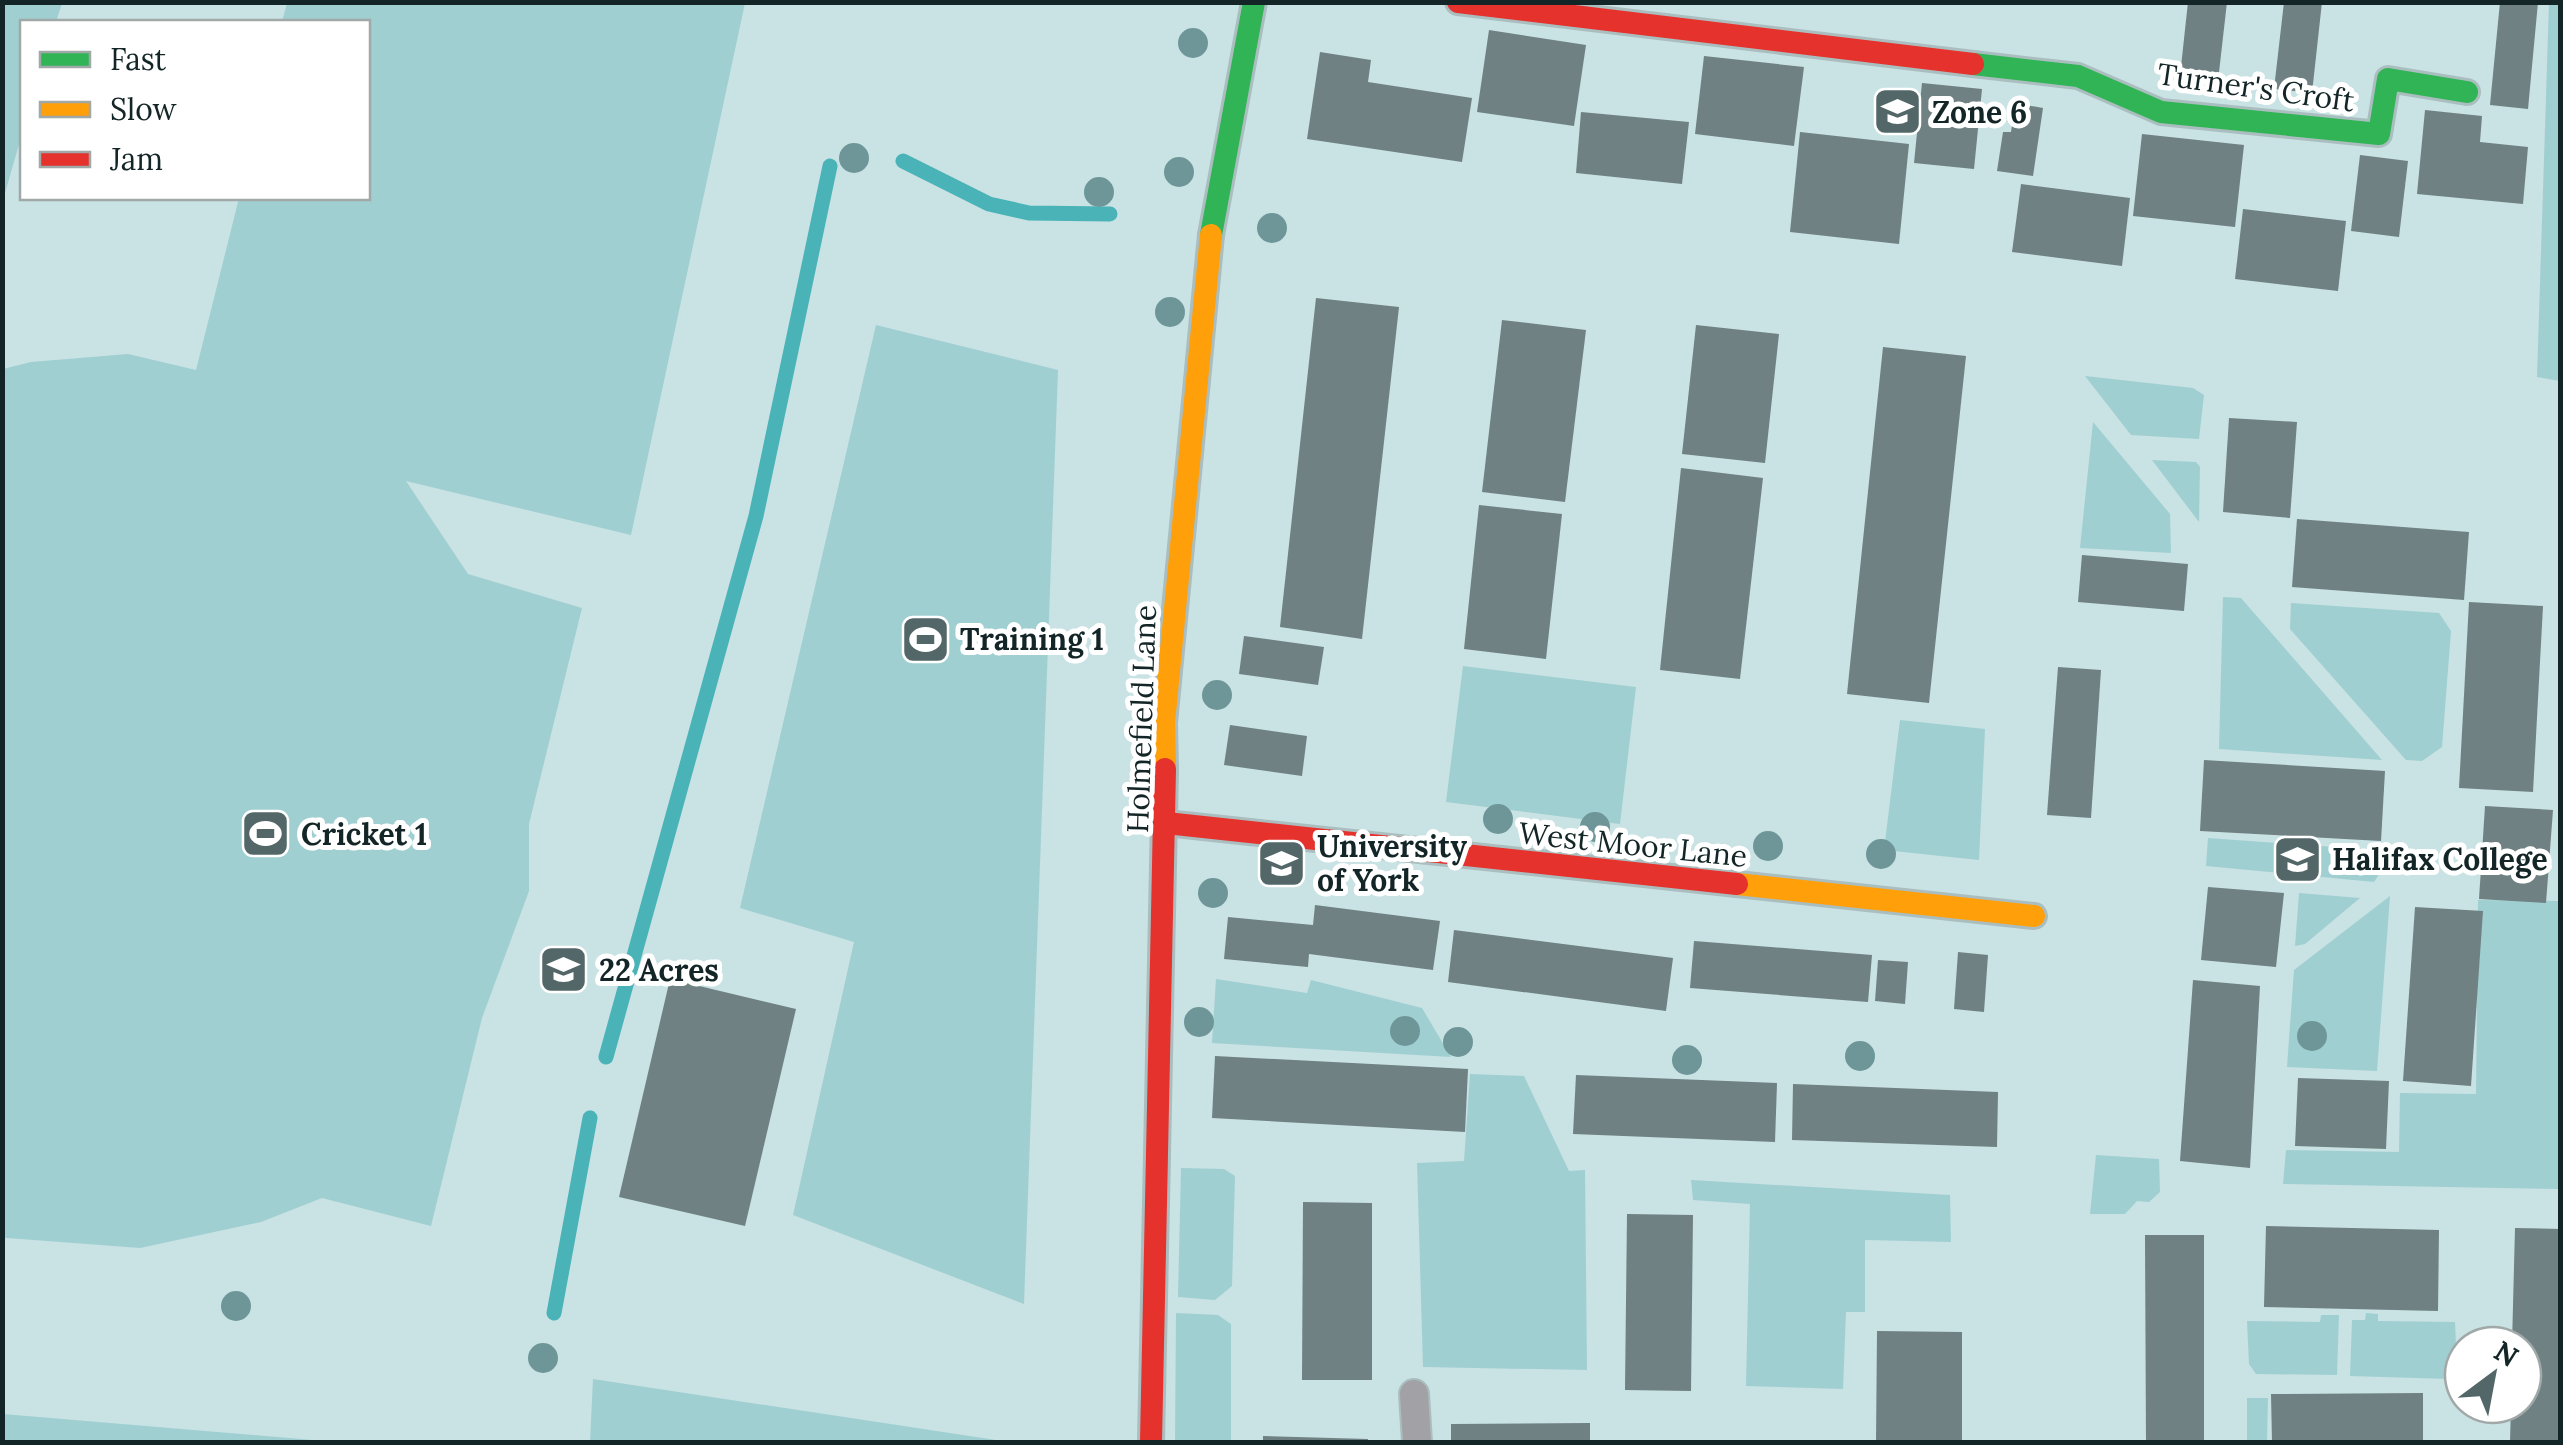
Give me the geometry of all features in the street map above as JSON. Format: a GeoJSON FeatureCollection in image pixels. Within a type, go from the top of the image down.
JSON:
{"type":"FeatureCollection","features":[{"type":"Feature","properties":{"kind":"street","name":"Holmefield Lane"},"geometry":{"type":"LineString","coordinates":[[1151,1442],[1166,693],[1204,274],[1254,2]]}},
{"type":"Feature","properties":{"kind":"street","name":"Turner's Croft"},"geometry":{"type":"LineString","coordinates":[[1458,2],[2078,76],[2162,112],[2379,134],[2388,79],[2467,92]]}},
{"type":"Feature","properties":{"kind":"street","name":"West Moor Lane"},"geometry":{"type":"LineString","coordinates":[[1166,823],[2034,916]]}},
{"type":"Feature","properties":{"kind":"lane"},"geometry":{"type":"LineString","coordinates":[[1414,1394],[1417,1442]]}},
{"type":"Feature","properties":{"kind":"shaded area"},"geometry":{"type":"Polygon","coordinates":[[[3,2],[62,3],[57,20],[20,20],[20,141],[3,200],[3,2]]]}},
{"type":"Feature","properties":{"kind":"shaded area","name":"Cricket 1"},"geometry":{"type":"Polygon","coordinates":[[[287,3],[745,3],[631,535],[406,481],[468,574],[582,608],[529,824],[529,891],[482,1018],[431,1226],[322,1198],[261,1222],[140,1248],[2,1237],[3,369],[31,362],[128,354],[196,370],[238,200],[370,200],[370,20],[283,20],[287,3]]]}},
{"type":"Feature","properties":{"kind":"shaded area"},"geometry":{"type":"Polygon","coordinates":[[[2549,3],[2560,3],[2560,381],[2537,377],[2549,3]]]}},
{"type":"Feature","properties":{"kind":"shaded area","name":"Training 1"},"geometry":{"type":"Polygon","coordinates":[[[876,325],[1058,370],[1024,1304],[793,1215],[854,942],[740,908],[876,325]]]}},
{"type":"Feature","properties":{"kind":"shaded area"},"geometry":{"type":"Polygon","coordinates":[[[2085,376],[2193,388],[2204,395],[2199,439],[2131,435],[2085,376]]]}},
{"type":"Feature","properties":{"kind":"shaded area"},"geometry":{"type":"Polygon","coordinates":[[[2093,422],[2170,514],[2171,553],[2080,548],[2093,422]]]}},
{"type":"Feature","properties":{"kind":"shaded area"},"geometry":{"type":"Polygon","coordinates":[[[2152,460],[2196,462],[2200,467],[2199,522],[2152,460]]]}},
{"type":"Feature","properties":{"kind":"shaded area"},"geometry":{"type":"Polygon","coordinates":[[[2223,597],[2241,598],[2382,760],[2219,749],[2223,597]]]}},
{"type":"Feature","properties":{"kind":"shaded area"},"geometry":{"type":"Polygon","coordinates":[[[2291,603],[2439,613],[2451,631],[2442,747],[2422,761],[2406,760],[2290,629],[2291,603]]]}},
{"type":"Feature","properties":{"kind":"shaded area"},"geometry":{"type":"Polygon","coordinates":[[[1463,666],[1636,687],[1620,824],[1446,802],[1463,666]]]}},
{"type":"Feature","properties":{"kind":"shaded area"},"geometry":{"type":"Polygon","coordinates":[[[1900,720],[1985,729],[1979,860],[1884,850],[1900,720]]]}},
{"type":"Feature","properties":{"kind":"shaded area"},"geometry":{"type":"Polygon","coordinates":[[[2208,838],[2377,850],[2380,873],[2374,882],[2206,866],[2208,838]]]}},
{"type":"Feature","properties":{"kind":"shaded area"},"geometry":{"type":"Polygon","coordinates":[[[2299,893],[2360,898],[2305,944],[2295,946],[2299,893]]]}},
{"type":"Feature","properties":{"kind":"shaded area"},"geometry":{"type":"Polygon","coordinates":[[[2390,896],[2377,1071],[2287,1067],[2294,970],[2390,896]]]}},
{"type":"Feature","properties":{"kind":"shaded area"},"geometry":{"type":"Polygon","coordinates":[[[2478,900],[2559,901],[2560,1189],[2283,1184],[2286,1150],[2399,1152],[2400,1093],[2476,1094],[2478,900]]]}},
{"type":"Feature","properties":{"kind":"shaded area"},"geometry":{"type":"Polygon","coordinates":[[[1216,979],[1307,993],[1311,980],[1422,1008],[1451,1057],[1212,1043],[1216,979]]]}},
{"type":"Feature","properties":{"kind":"shaded area"},"geometry":{"type":"Polygon","coordinates":[[[1470,1074],[1524,1076],[1569,1171],[1585,1170],[1587,1370],[1423,1367],[1417,1163],[1464,1161],[1470,1074]]]}},
{"type":"Feature","properties":{"kind":"shaded area"},"geometry":{"type":"Polygon","coordinates":[[[2096,1155],[2159,1159],[2160,1192],[2149,1202],[2137,1201],[2125,1214],[2090,1214],[2096,1155]]]}},
{"type":"Feature","properties":{"kind":"shaded area"},"geometry":{"type":"Polygon","coordinates":[[[1181,1168],[1224,1169],[1235,1176],[1232,1286],[1215,1300],[1178,1297],[1181,1168]]]}},
{"type":"Feature","properties":{"kind":"shaded area"},"geometry":{"type":"Polygon","coordinates":[[[1691,1180],[1950,1195],[1951,1242],[1865,1240],[1865,1312],[1846,1312],[1843,1389],[1746,1386],[1750,1204],[1693,1200],[1691,1180]]]}},
{"type":"Feature","properties":{"kind":"shaded area"},"geometry":{"type":"Polygon","coordinates":[[[1176,1313],[1218,1315],[1231,1324],[1231,1442],[1175,1442],[1176,1313]]]}},
{"type":"Feature","properties":{"kind":"shaded area"},"geometry":{"type":"Polygon","coordinates":[[[2366,1313],[2378,1314],[2378,1321],[2455,1322],[2443,1325],[2443,1379],[2350,1376],[2352,1320],[2365,1320],[2366,1313]]]}},
{"type":"Feature","properties":{"kind":"shaded area"},"geometry":{"type":"Polygon","coordinates":[[[2321,1315],[2339,1315],[2337,1375],[2256,1374],[2249,1364],[2247,1321],[2320,1322],[2321,1315]]]}},
{"type":"Feature","properties":{"kind":"shaded area"},"geometry":{"type":"Polygon","coordinates":[[[593,1379],[1009,1442],[590,1442],[593,1379]]]}},
{"type":"Feature","properties":{"kind":"shaded area"},"geometry":{"type":"Polygon","coordinates":[[[2247,1398],[2268,1398],[2267,1442],[2247,1442],[2247,1398]]]}},
{"type":"Feature","properties":{"kind":"shaded area"},"geometry":{"type":"Polygon","coordinates":[[[3,1414],[336,1442],[3,1442],[3,1414]]]}},
{"type":"Feature","properties":{"kind":"building"},"geometry":{"type":"Polygon","coordinates":[[[2188,2],[2227,2],[2218,81],[2180,76],[2188,2]]]}},
{"type":"Feature","properties":{"kind":"building"},"geometry":{"type":"Polygon","coordinates":[[[2284,2],[2322,2],[2312,93],[2274,89],[2284,2]]]}},
{"type":"Feature","properties":{"kind":"building"},"geometry":{"type":"Polygon","coordinates":[[[2500,2],[2538,2],[2528,109],[2490,105],[2500,2]]]}},
{"type":"Feature","properties":{"kind":"building"},"geometry":{"type":"Polygon","coordinates":[[[1489,30],[1586,45],[1574,126],[1477,112],[1489,30]]]}},
{"type":"Feature","properties":{"kind":"building"},"geometry":{"type":"Polygon","coordinates":[[[1320,52],[1371,60],[1368,82],[1472,98],[1462,162],[1307,139],[1320,52]]]}},
{"type":"Feature","properties":{"kind":"building"},"geometry":{"type":"Polygon","coordinates":[[[1704,56],[1804,67],[1794,146],[1695,134],[1704,56]]]}},
{"type":"Feature","properties":{"kind":"building"},"geometry":{"type":"Polygon","coordinates":[[[1922,83],[1982,89],[1974,169],[1914,163],[1922,83]]]}},
{"type":"Feature","properties":{"kind":"building"},"geometry":{"type":"Polygon","coordinates":[[[2015,103],[2043,108],[2033,176],[1997,171],[2003,132],[2011,132],[2015,103]]]}},
{"type":"Feature","properties":{"kind":"building"},"geometry":{"type":"Polygon","coordinates":[[[2425,110],[2482,116],[2480,142],[2528,147],[2523,204],[2417,194],[2425,110]]]}},
{"type":"Feature","properties":{"kind":"building"},"geometry":{"type":"Polygon","coordinates":[[[1581,112],[1689,122],[1682,184],[1576,173],[1581,112]]]}},
{"type":"Feature","properties":{"kind":"building"},"geometry":{"type":"Polygon","coordinates":[[[1800,132],[1909,144],[1899,244],[1790,232],[1800,132]]]}},
{"type":"Feature","properties":{"kind":"building"},"geometry":{"type":"Polygon","coordinates":[[[2142,134],[2244,145],[2235,227],[2133,216],[2142,134]]]}},
{"type":"Feature","properties":{"kind":"building"},"geometry":{"type":"Polygon","coordinates":[[[2360,155],[2408,161],[2399,237],[2351,231],[2360,155]]]}},
{"type":"Feature","properties":{"kind":"building"},"geometry":{"type":"Polygon","coordinates":[[[2021,184],[2130,198],[2122,266],[2012,252],[2021,184]]]}},
{"type":"Feature","properties":{"kind":"building"},"geometry":{"type":"Polygon","coordinates":[[[2243,209],[2346,221],[2338,291],[2235,279],[2243,209]]]}},
{"type":"Feature","properties":{"kind":"building"},"geometry":{"type":"Polygon","coordinates":[[[1316,298],[1399,307],[1362,639],[1280,627],[1316,298]]]}},
{"type":"Feature","properties":{"kind":"building"},"geometry":{"type":"Polygon","coordinates":[[[1502,320],[1586,330],[1565,502],[1482,492],[1502,320]]]}},
{"type":"Feature","properties":{"kind":"building"},"geometry":{"type":"Polygon","coordinates":[[[1696,325],[1779,334],[1765,463],[1682,454],[1696,325]]]}},
{"type":"Feature","properties":{"kind":"building"},"geometry":{"type":"Polygon","coordinates":[[[1883,347],[1966,356],[1929,703],[1847,694],[1883,347]]]}},
{"type":"Feature","properties":{"kind":"building"},"geometry":{"type":"Polygon","coordinates":[[[2229,418],[2297,422],[2290,518],[2223,512],[2229,418]]]}},
{"type":"Feature","properties":{"kind":"building"},"geometry":{"type":"Polygon","coordinates":[[[1681,468],[1763,478],[1740,679],[1660,670],[1681,468]]]}},
{"type":"Feature","properties":{"kind":"building"},"geometry":{"type":"Polygon","coordinates":[[[1479,505],[1562,514],[1546,659],[1464,649],[1479,505]]]}},
{"type":"Feature","properties":{"kind":"building"},"geometry":{"type":"Polygon","coordinates":[[[2297,519],[2469,532],[2464,600],[2292,587],[2297,519]]]}},
{"type":"Feature","properties":{"kind":"building"},"geometry":{"type":"Polygon","coordinates":[[[2082,555],[2188,564],[2184,611],[2078,602],[2082,555]]]}},
{"type":"Feature","properties":{"kind":"building"},"geometry":{"type":"Polygon","coordinates":[[[2469,602],[2543,606],[2533,792],[2459,788],[2469,602]]]}},
{"type":"Feature","properties":{"kind":"building"},"geometry":{"type":"Polygon","coordinates":[[[1244,636],[1324,647],[1318,685],[1239,674],[1244,636]]]}},
{"type":"Feature","properties":{"kind":"building"},"geometry":{"type":"Polygon","coordinates":[[[2058,667],[2101,670],[2091,818],[2047,815],[2058,667]]]}},
{"type":"Feature","properties":{"kind":"building"},"geometry":{"type":"Polygon","coordinates":[[[1230,725],[1307,736],[1302,776],[1224,765],[1230,725]]]}},
{"type":"Feature","properties":{"kind":"building"},"geometry":{"type":"Polygon","coordinates":[[[2204,760],[2385,771],[2381,841],[2200,831],[2204,760]]]}},
{"type":"Feature","properties":{"kind":"building"},"geometry":{"type":"Polygon","coordinates":[[[2485,806],[2553,810],[2546,903],[2479,899],[2485,806]]]}},
{"type":"Feature","properties":{"kind":"building"},"geometry":{"type":"Polygon","coordinates":[[[2208,887],[2284,893],[2276,967],[2201,960],[2208,887]]]}},
{"type":"Feature","properties":{"kind":"building"},"geometry":{"type":"Polygon","coordinates":[[[1315,905],[1440,921],[1433,970],[1309,954],[1308,967],[1224,959],[1228,917],[1313,925],[1315,905]]]}},
{"type":"Feature","properties":{"kind":"building"},"geometry":{"type":"Polygon","coordinates":[[[2415,907],[2483,911],[2471,1086],[2403,1081],[2415,907]]]}},
{"type":"Feature","properties":{"kind":"building"},"geometry":{"type":"Polygon","coordinates":[[[1454,930],[1673,958],[1666,1011],[1448,982],[1454,930]]]}},
{"type":"Feature","properties":{"kind":"building"},"geometry":{"type":"Polygon","coordinates":[[[1694,941],[1872,955],[1868,1002],[1690,988],[1694,941]]]}},
{"type":"Feature","properties":{"kind":"building"},"geometry":{"type":"Polygon","coordinates":[[[1958,952],[1988,955],[1984,1012],[1954,1009],[1958,952]]]}},
{"type":"Feature","properties":{"kind":"building"},"geometry":{"type":"Polygon","coordinates":[[[1878,960],[1908,962],[1905,1004],[1875,1001],[1878,960]]]}},
{"type":"Feature","properties":{"kind":"building"},"geometry":{"type":"Polygon","coordinates":[[[670,979],[796,1009],[745,1226],[619,1197],[670,979]]]}},
{"type":"Feature","properties":{"kind":"building"},"geometry":{"type":"Polygon","coordinates":[[[2193,980],[2260,986],[2250,1168],[2180,1161],[2193,980]]]}},
{"type":"Feature","properties":{"kind":"building"},"geometry":{"type":"Polygon","coordinates":[[[1215,1056],[1468,1069],[1465,1132],[1212,1118],[1215,1056]]]}},
{"type":"Feature","properties":{"kind":"building"},"geometry":{"type":"Polygon","coordinates":[[[1576,1075],[1777,1083],[1775,1142],[1573,1134],[1576,1075]]]}},
{"type":"Feature","properties":{"kind":"building"},"geometry":{"type":"Polygon","coordinates":[[[2298,1078],[2389,1081],[2386,1149],[2295,1146],[2298,1078]]]}},
{"type":"Feature","properties":{"kind":"building"},"geometry":{"type":"Polygon","coordinates":[[[1793,1084],[1998,1092],[1997,1147],[1792,1140],[1793,1084]]]}},
{"type":"Feature","properties":{"kind":"building"},"geometry":{"type":"Polygon","coordinates":[[[1303,1202],[1372,1203],[1372,1380],[1302,1380],[1303,1202]]]}},
{"type":"Feature","properties":{"kind":"building"},"geometry":{"type":"Polygon","coordinates":[[[1627,1214],[1693,1215],[1691,1391],[1625,1390],[1627,1214]]]}},
{"type":"Feature","properties":{"kind":"building"},"geometry":{"type":"Polygon","coordinates":[[[2266,1226],[2439,1230],[2438,1311],[2264,1307],[2266,1226]]]}},
{"type":"Feature","properties":{"kind":"building"},"geometry":{"type":"Polygon","coordinates":[[[2515,1228],[2560,1229],[2560,1442],[2510,1442],[2510,1425],[2543,1425],[2543,1325],[2513,1325],[2515,1228]]]}},
{"type":"Feature","properties":{"kind":"building"},"geometry":{"type":"Polygon","coordinates":[[[2145,1235],[2204,1235],[2204,1442],[2146,1442],[2145,1235]]]}},
{"type":"Feature","properties":{"kind":"building"},"geometry":{"type":"Polygon","coordinates":[[[1877,1331],[1962,1332],[1962,1442],[1876,1442],[1877,1331]]]}},
{"type":"Feature","properties":{"kind":"building"},"geometry":{"type":"Polygon","coordinates":[[[2423,1393],[2423,1442],[2272,1442],[2271,1394],[2423,1393]]]}},
{"type":"Feature","properties":{"kind":"building"},"geometry":{"type":"Polygon","coordinates":[[[1590,1423],[1590,1442],[1451,1442],[1451,1424],[1590,1423]]]}},
{"type":"Feature","properties":{"kind":"building"},"geometry":{"type":"Polygon","coordinates":[[[1263,1436],[1368,1439],[1368,1442],[1263,1442],[1263,1436]]]}},
{"type":"Feature","properties":{"kind":"waterway"},"geometry":{"type":"LineString","coordinates":[[903,161],[989,204],[1029,213],[1110,214]]}},
{"type":"Feature","properties":{"kind":"waterway"},"geometry":{"type":"LineString","coordinates":[[606,1057],[756,516],[830,166]]}},
{"type":"Feature","properties":{"kind":"waterway"},"geometry":{"type":"LineString","coordinates":[[554,1313],[590,1118]]}},
{"type":"Feature","properties":{"kind":"traffic: fast"},"geometry":{"type":"LineString","coordinates":[[1211,235],[1254,2]]}},
{"type":"Feature","properties":{"kind":"traffic: fast"},"geometry":{"type":"LineString","coordinates":[[1973,64],[2078,76],[2161,112],[2379,134],[2388,79],[2467,92]]}},
{"type":"Feature","properties":{"kind":"traffic: slow"},"geometry":{"type":"LineString","coordinates":[[1165,769],[1164,723],[1211,235]]}},
{"type":"Feature","properties":{"kind":"traffic: slow"},"geometry":{"type":"LineString","coordinates":[[1737,884],[2034,916]]}},
{"type":"Feature","properties":{"kind":"traffic: jam"},"geometry":{"type":"LineString","coordinates":[[1458,2],[1973,64]]}},
{"type":"Feature","properties":{"kind":"traffic: jam"},"geometry":{"type":"LineString","coordinates":[[1151,1442],[1165,769]]}},
{"type":"Feature","properties":{"kind":"traffic: jam"},"geometry":{"type":"LineString","coordinates":[[1166,823],[1737,884]]}},
{"type":"Feature","properties":{"kind":"place","name":"Zone 6"},"geometry":{"type":"Point","coordinates":[1897,112]}},
{"type":"Feature","properties":{"kind":"place","name":"Training 1"},"geometry":{"type":"Point","coordinates":[925,639]}},
{"type":"Feature","properties":{"kind":"place","name":"Cricket 1"},"geometry":{"type":"Point","coordinates":[266,834]}},
{"type":"Feature","properties":{"kind":"place","name":"Halifax College"},"geometry":{"type":"Point","coordinates":[2297,859]}},
{"type":"Feature","properties":{"kind":"place","name":"University of York"},"geometry":{"type":"Point","coordinates":[1282,863]}},
{"type":"Feature","properties":{"kind":"place","name":"22 Acres"},"geometry":{"type":"Point","coordinates":[564,970]}}]}
